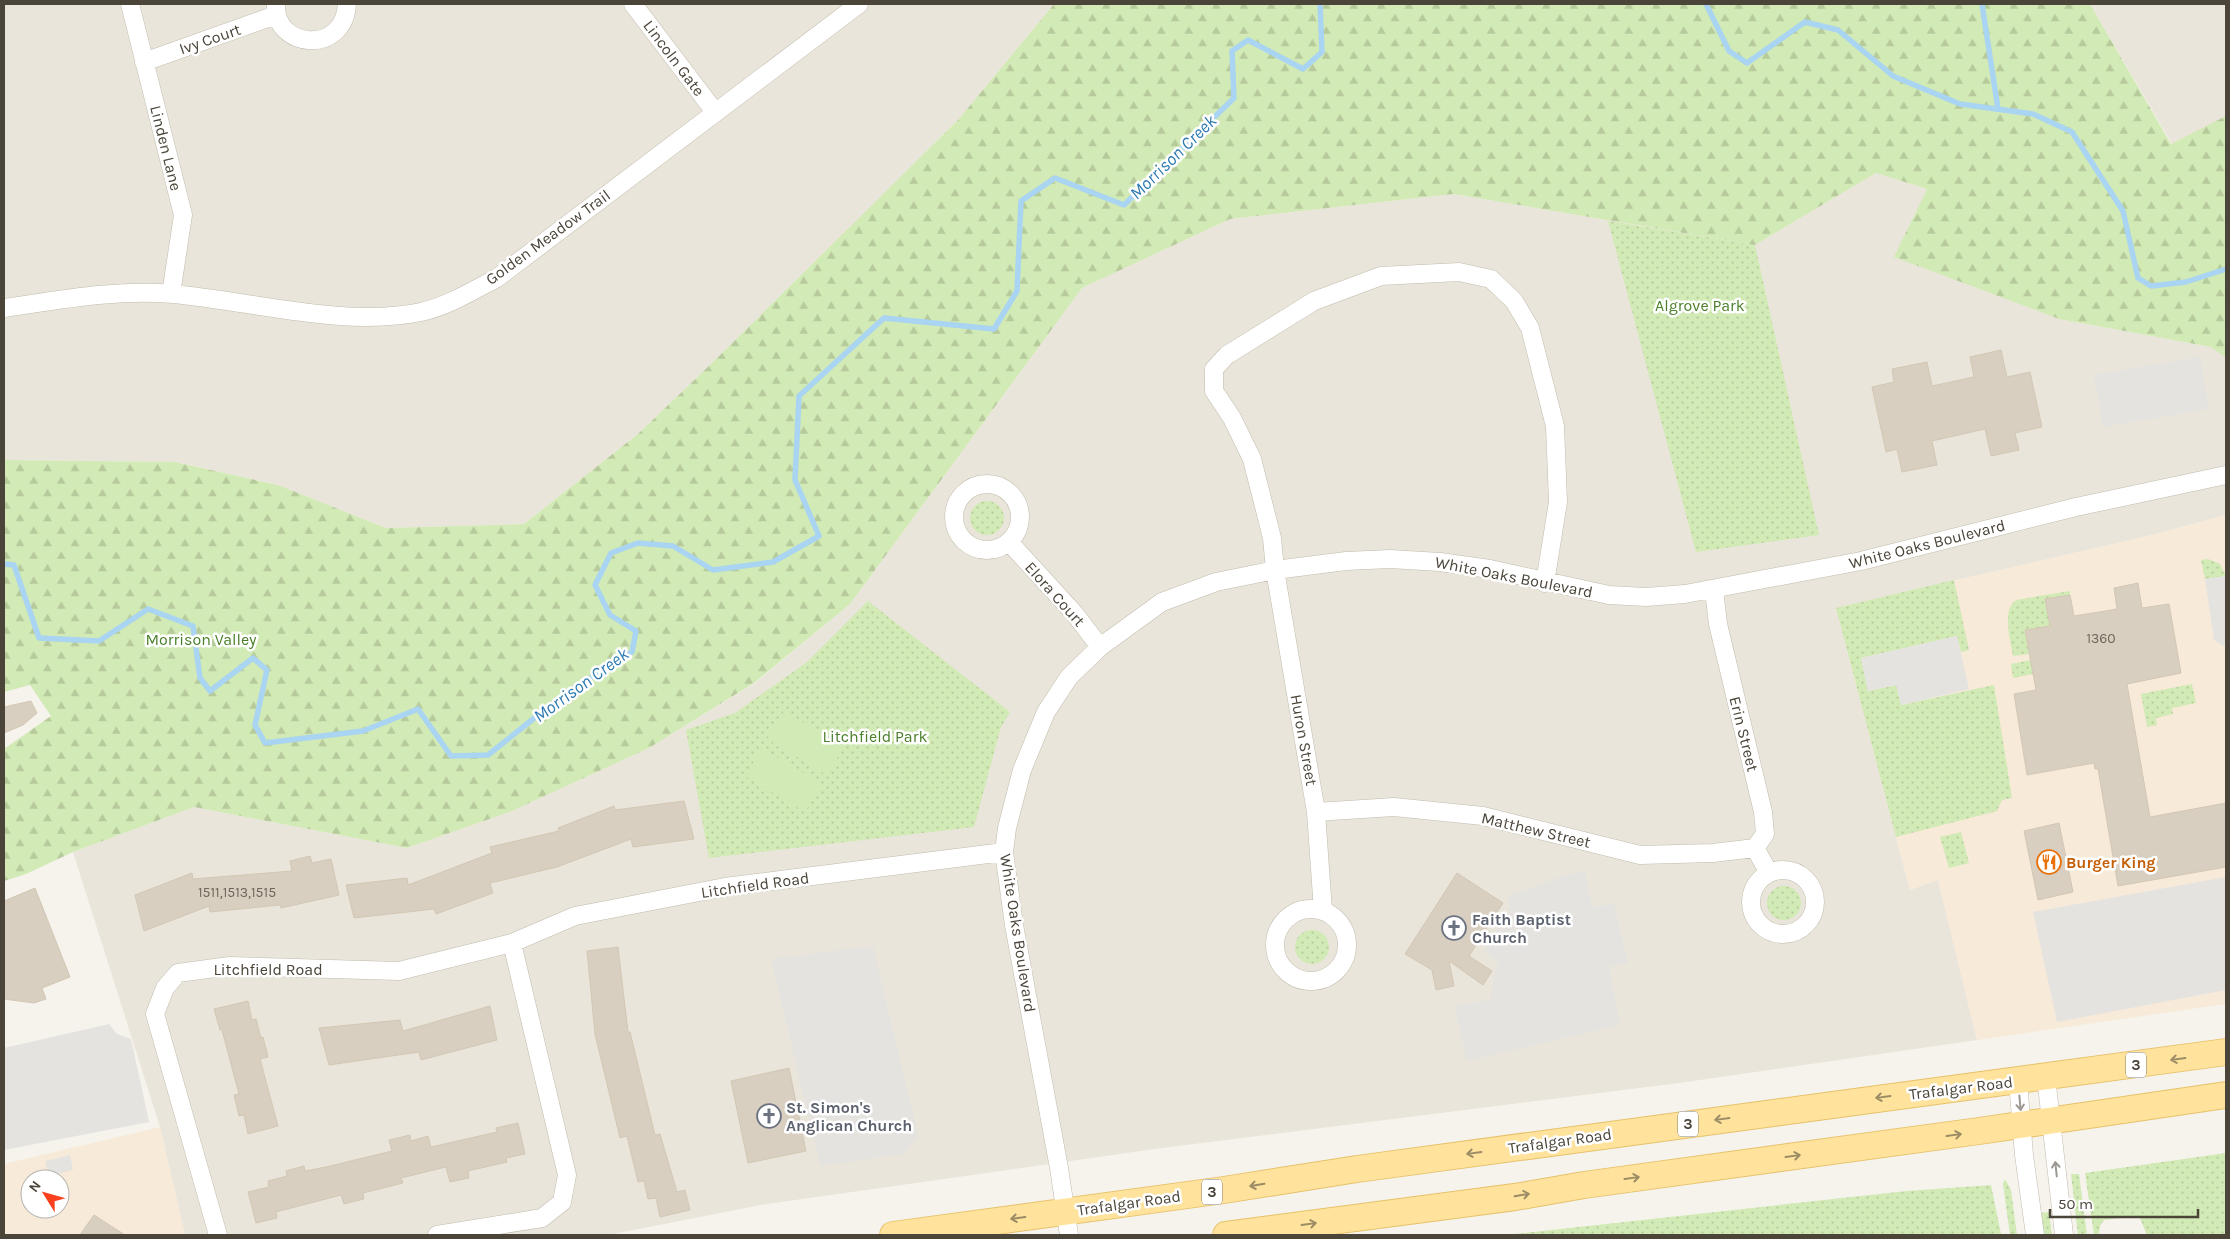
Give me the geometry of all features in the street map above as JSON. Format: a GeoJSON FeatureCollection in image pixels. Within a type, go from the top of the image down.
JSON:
{"type":"FeatureCollection","features":[{"type":"Feature","properties":{"kind":"main road","name":"Trafalgar Road"},"geometry":{"type":"LineString","coordinates":[[894,1235],[1068,1223],[1224,1190],[1367,1167],[1891,1096],[2018,1082],[2226,1052]]}},
{"type":"Feature","properties":{"kind":"main road"},"geometry":{"type":"LineString","coordinates":[[1226,1235],[2226,1095]]}},
{"type":"Feature","properties":{"kind":"street","name":"Linden Lane"},"geometry":{"type":"LineString","coordinates":[[130,4],[183,215],[171,294]]}},
{"type":"Feature","properties":{"kind":"street","name":"Ivy Court"},"geometry":{"type":"LineString","coordinates":[[144,62],[276,10],[287,33],[314,41],[331,36],[346,18],[347,4]]}},
{"type":"Feature","properties":{"kind":"street","name":"Lincoln Gate"},"geometry":{"type":"LineString","coordinates":[[633,4],[715,112]]}},
{"type":"Feature","properties":{"kind":"street","name":"Golden Meadow Trail"},"geometry":{"type":"LineString","coordinates":[[4,308],[99,294],[171,294],[365,319],[421,312],[453,302],[497,278],[859,4]]}},
{"type":"Feature","properties":{"kind":"street","name":"Huron Street"},"geometry":{"type":"LineString","coordinates":[[1323,911],[1316,812],[1275,570],[1272,538],[1252,459],[1232,418],[1214,391],[1214,369],[1227,355],[1314,301],[1381,276],[1459,272],[1491,279],[1514,301],[1530,328],[1555,426],[1558,502],[1545,583]]}},
{"type":"Feature","properties":{"kind":"street","name":"White Oaks Boulevard"},"geometry":{"type":"LineString","coordinates":[[1068,1223],[1014,925],[1004,852],[1007,828],[1022,770],[1046,712],[1069,677],[1100,647],[1162,602],[1216,582],[1275,570],[1346,561],[1390,559],[1448,563],[1490,569],[1545,583],[1609,595],[1646,597],[1714,590],[1861,561],[2076,507],[2226,475]]}},
{"type":"Feature","properties":{"kind":"street","name":"Elora Court"},"geometry":{"type":"LineString","coordinates":[[1008,542],[1074,613],[1100,647]]}},
{"type":"Feature","properties":{"kind":"street","name":"Erin Street"},"geometry":{"type":"LineString","coordinates":[[1714,590],[1718,624],[1763,812],[1765,834],[1755,848]]}},
{"type":"Feature","properties":{"kind":"street","name":"Matthew Street"},"geometry":{"type":"LineString","coordinates":[[1316,812],[1394,807],[1483,816],[1640,855],[1713,853],[1755,848]]}},
{"type":"Feature","properties":{"kind":"street"},"geometry":{"type":"LineString","coordinates":[[1755,848],[1769,873]]}},
{"type":"Feature","properties":{"kind":"street","name":"Litchfield Road"},"geometry":{"type":"LineString","coordinates":[[218,1235],[155,1014],[165,988],[178,973],[230,966],[399,971],[512,943],[575,916],[725,887],[1004,852]]}},
{"type":"Feature","properties":{"kind":"street"},"geometry":{"type":"LineString","coordinates":[[1311,909],[1323,911],[1333,917],[1341,926],[1346,936],[1347,948],[1344,960],[1338,970],[1328,977],[1317,981],[1305,981],[1294,978],[1284,971],[1278,961],[1275,949],[1276,937],[1280,926],[1288,917],[1299,911],[1311,909]]}},
{"type":"Feature","properties":{"kind":"street"},"geometry":{"type":"LineString","coordinates":[[438,1235],[542,1218],[562,1202],[567,1175],[512,943]]}},
{"type":"Feature","properties":{"kind":"street"},"geometry":{"type":"LineString","coordinates":[[2046,1077],[2064,1235]]}},
{"type":"Feature","properties":{"kind":"street"},"geometry":{"type":"LineString","coordinates":[[2018,1082],[2024,1155],[2035,1235]]}},
{"type":"Feature","properties":{"kind":"shaded area"},"geometry":{"type":"Polygon","coordinates":[[[4,4],[1054,4],[958,120],[712,363],[638,434],[524,524],[386,528],[278,485],[176,462],[4,460],[4,4]]]}},
{"type":"Feature","properties":{"kind":"shaded area"},"geometry":{"type":"Polygon","coordinates":[[[2090,4],[2226,4],[2226,116],[2172,144],[2090,4]]]}},
{"type":"Feature","properties":{"kind":"shaded area"},"geometry":{"type":"Polygon","coordinates":[[[1876,173],[1927,189],[1895,257],[2059,319],[2211,347],[2226,358],[2226,515],[2148,536],[1836,608],[1910,890],[1938,879],[1977,1040],[1679,1083],[1162,1148],[761,1205],[608,1235],[185,1235],[160,1127],[73,852],[194,807],[407,848],[512,811],[649,748],[755,683],[850,604],[1082,288],[1230,219],[1453,194],[1755,245],[1876,173]]]}},
{"type":"Feature","properties":{"kind":"shaded area"},"geometry":{"type":"Polygon","coordinates":[[[2200,357],[2209,409],[2103,427],[2094,375],[2200,357]]]}},
{"type":"Feature","properties":{"kind":"shaded area"},"geometry":{"type":"Polygon","coordinates":[[[2226,515],[2226,1004],[1977,1040],[1938,880],[1910,890],[1836,608],[2148,536],[2226,515]]]}},
{"type":"Feature","properties":{"kind":"shaded area"},"geometry":{"type":"Polygon","coordinates":[[[2226,576],[2226,647],[2214,640],[2205,579],[2226,576]]]}},
{"type":"Feature","properties":{"kind":"shaded area"},"geometry":{"type":"Polygon","coordinates":[[[1957,636],[1969,689],[1901,705],[1896,685],[1868,691],[1861,658],[1957,636]]]}},
{"type":"Feature","properties":{"kind":"shaded area"},"geometry":{"type":"Polygon","coordinates":[[[1585,872],[1592,907],[1614,904],[1628,963],[1609,967],[1620,1025],[1467,1061],[1454,1006],[1490,1000],[1496,968],[1499,964],[1484,951],[1510,911],[1508,896],[1569,874],[1585,872]]]}},
{"type":"Feature","properties":{"kind":"shaded area"},"geometry":{"type":"Polygon","coordinates":[[[2226,877],[2226,990],[2057,1022],[2033,912],[2226,877]]]}},
{"type":"Feature","properties":{"kind":"shaded area"},"geometry":{"type":"Polygon","coordinates":[[[873,946],[918,1135],[904,1154],[820,1166],[771,959],[873,946]]]}},
{"type":"Feature","properties":{"kind":"shaded area"},"geometry":{"type":"Polygon","coordinates":[[[109,1024],[117,1034],[131,1039],[149,1122],[4,1150],[4,1048],[109,1024]]]}},
{"type":"Feature","properties":{"kind":"shaded area"},"geometry":{"type":"Polygon","coordinates":[[[160,1127],[185,1235],[4,1235],[4,1164],[160,1127]]]}},
{"type":"Feature","properties":{"kind":"shaded area"},"geometry":{"type":"Polygon","coordinates":[[[70,1155],[73,1170],[47,1169],[45,1161],[70,1155]]]}},
{"type":"Feature","properties":{"kind":"green space","name":"Morrison Valley"},"geometry":{"type":"Polygon","coordinates":[[[1054,4],[2090,4],[2171,144],[2226,116],[2226,358],[2211,347],[2059,319],[1894,257],[1927,189],[1876,173],[1755,245],[1453,194],[1230,219],[1082,288],[850,604],[754,683],[649,748],[512,811],[407,848],[194,807],[73,852],[26,874],[4,881],[4,749],[51,716],[30,685],[4,692],[4,460],[175,462],[278,485],[386,528],[524,524],[638,434],[712,363],[958,120],[1054,4]]]}},
{"type":"Feature","properties":{"kind":"green space","name":"Algrove Park"},"geometry":{"type":"Polygon","coordinates":[[[1608,221],[1755,245],[1819,535],[1696,552],[1608,221]]]}},
{"type":"Feature","properties":{"kind":"green space"},"geometry":{"type":"Polygon","coordinates":[[[987,501],[994,502],[999,506],[1003,511],[1003,525],[999,530],[994,534],[987,535],[980,534],[975,530],[971,525],[970,518],[971,511],[975,506],[980,502],[987,501]]]}},
{"type":"Feature","properties":{"kind":"green space"},"geometry":{"type":"Polygon","coordinates":[[[2208,559],[2220,564],[2226,576],[2205,579],[2201,560],[2208,559]]]}},
{"type":"Feature","properties":{"kind":"green space"},"geometry":{"type":"Polygon","coordinates":[[[1954,580],[1969,650],[1961,652],[1957,636],[1861,658],[1868,691],[1897,685],[1901,705],[1994,685],[2012,798],[2002,800],[1997,811],[1896,837],[1836,608],[1954,580]]]}},
{"type":"Feature","properties":{"kind":"green space"},"geometry":{"type":"Polygon","coordinates":[[[2070,591],[2070,595],[2045,599],[2050,626],[2025,630],[2029,654],[2013,656],[2008,626],[2011,605],[2016,600],[2070,591]]]}},
{"type":"Feature","properties":{"kind":"green space","name":"Litchfield Park"},"geometry":{"type":"Polygon","coordinates":[[[868,601],[1010,712],[1001,727],[974,827],[709,858],[686,730],[735,713],[807,662],[868,601]]]}},
{"type":"Feature","properties":{"kind":"green space"},"geometry":{"type":"Polygon","coordinates":[[[2031,660],[2033,674],[2013,678],[2011,664],[2031,660]]]}},
{"type":"Feature","properties":{"kind":"green space"},"geometry":{"type":"Polygon","coordinates":[[[2192,684],[2196,703],[2172,708],[2173,714],[2156,718],[2157,725],[2147,727],[2141,694],[2192,684]]]}},
{"type":"Feature","properties":{"kind":"green space"},"geometry":{"type":"Polygon","coordinates":[[[784,711],[844,747],[827,775],[767,739],[784,711]]]}},
{"type":"Feature","properties":{"kind":"green space"},"geometry":{"type":"Polygon","coordinates":[[[762,748],[822,784],[805,812],[745,776],[762,748]]]}},
{"type":"Feature","properties":{"kind":"green space"},"geometry":{"type":"Polygon","coordinates":[[[1961,832],[1969,863],[1949,868],[1940,837],[1961,832]]]}},
{"type":"Feature","properties":{"kind":"green space"},"geometry":{"type":"Polygon","coordinates":[[[1784,886],[1791,887],[1796,891],[1800,896],[1800,910],[1796,915],[1791,919],[1784,920],[1777,919],[1772,915],[1768,910],[1767,903],[1768,896],[1772,891],[1777,887],[1784,886]]]}},
{"type":"Feature","properties":{"kind":"green space"},"geometry":{"type":"Polygon","coordinates":[[[1312,930],[1319,931],[1324,935],[1328,940],[1328,954],[1324,959],[1319,963],[1312,964],[1305,963],[1300,959],[1296,954],[1295,947],[1296,940],[1300,935],[1305,931],[1312,930]]]}},
{"type":"Feature","properties":{"kind":"green space"},"geometry":{"type":"Polygon","coordinates":[[[2226,1153],[2226,1235],[2147,1235],[2139,1216],[2104,1220],[2100,1226],[2099,1235],[2094,1235],[2085,1173],[2226,1153]]]}},
{"type":"Feature","properties":{"kind":"green space"},"geometry":{"type":"Polygon","coordinates":[[[2071,1174],[2079,1174],[2087,1235],[2078,1235],[2071,1174]]]}},
{"type":"Feature","properties":{"kind":"green space"},"geometry":{"type":"Polygon","coordinates":[[[2005,1179],[2011,1190],[2017,1235],[2010,1235],[2003,1184],[2005,1179]]]}},
{"type":"Feature","properties":{"kind":"green space"},"geometry":{"type":"Polygon","coordinates":[[[1991,1185],[2001,1234],[1505,1235],[1907,1191],[1991,1185]]]}},
{"type":"Feature","properties":{"kind":"green space"},"geometry":{"type":"Polygon","coordinates":[[[2049,1212],[2052,1235],[2044,1235],[2041,1213],[2049,1212]]]}},
{"type":"Feature","properties":{"kind":"building"},"geometry":{"type":"Polygon","coordinates":[[[2001,350],[2007,377],[2030,372],[2042,427],[2015,433],[2019,450],[1991,456],[1985,429],[1932,441],[1937,465],[1902,472],[1897,449],[1886,452],[1872,387],[1894,382],[1892,369],[1927,362],[1932,386],[1974,377],[1970,357],[2001,350]]]}},
{"type":"Feature","properties":{"kind":"building"},"geometry":{"type":"Polygon","coordinates":[[[2138,583],[2142,608],[2169,604],[2181,673],[2127,684],[2150,817],[2226,803],[2226,867],[2118,886],[2098,769],[2095,769],[2094,763],[2027,775],[2014,694],[2036,690],[2025,630],[2050,626],[2045,599],[2070,595],[2074,616],[2117,609],[2114,588],[2138,583]]]}},
{"type":"Feature","properties":{"kind":"building"},"geometry":{"type":"Polygon","coordinates":[[[31,701],[37,713],[23,725],[4,733],[4,707],[31,701]]]}},
{"type":"Feature","properties":{"kind":"building"},"geometry":{"type":"Polygon","coordinates":[[[684,801],[694,839],[633,847],[631,839],[557,867],[490,883],[493,893],[436,914],[434,909],[354,918],[346,885],[407,878],[408,885],[492,853],[490,847],[559,831],[558,828],[614,806],[615,810],[684,801]]]}},
{"type":"Feature","properties":{"kind":"building","name":"Burger King"},"geometry":{"type":"Polygon","coordinates":[[[2059,823],[2073,892],[2038,900],[2024,831],[2059,823]]]}},
{"type":"Feature","properties":{"kind":"building"},"geometry":{"type":"Polygon","coordinates":[[[310,856],[312,863],[331,859],[339,895],[281,908],[280,905],[210,912],[209,906],[144,931],[135,895],[192,873],[193,879],[292,871],[290,861],[310,856]]]}},
{"type":"Feature","properties":{"kind":"building","name":"Faith Baptist Church"},"geometry":{"type":"Polygon","coordinates":[[[1457,873],[1503,903],[1469,956],[1492,971],[1483,985],[1449,961],[1454,986],[1436,990],[1432,970],[1405,954],[1457,873]]]}},
{"type":"Feature","properties":{"kind":"building"},"geometry":{"type":"Polygon","coordinates":[[[35,888],[70,977],[42,988],[46,999],[34,1003],[4,999],[4,901],[35,888]]]}},
{"type":"Feature","properties":{"kind":"building"},"geometry":{"type":"Polygon","coordinates":[[[618,947],[628,1032],[630,1032],[655,1135],[660,1134],[677,1192],[685,1190],[690,1210],[660,1217],[656,1198],[648,1199],[644,1181],[638,1182],[627,1136],[620,1138],[595,1034],[587,951],[618,947]]]}},
{"type":"Feature","properties":{"kind":"building"},"geometry":{"type":"Polygon","coordinates":[[[248,1001],[252,1020],[256,1019],[268,1057],[260,1059],[278,1126],[248,1134],[244,1115],[239,1116],[234,1095],[239,1094],[222,1030],[220,1030],[214,1009],[248,1001]]]}},
{"type":"Feature","properties":{"kind":"building"},"geometry":{"type":"Polygon","coordinates":[[[490,1006],[497,1040],[421,1060],[419,1052],[329,1065],[319,1028],[400,1020],[403,1031],[490,1006]]]}},
{"type":"Feature","properties":{"kind":"building","name":"St. Simon's Anglican Church"},"geometry":{"type":"Polygon","coordinates":[[[789,1068],[806,1151],[748,1163],[731,1081],[789,1068]]]}},
{"type":"Feature","properties":{"kind":"building"},"geometry":{"type":"Polygon","coordinates":[[[518,1123],[525,1154],[506,1158],[507,1162],[468,1171],[469,1178],[450,1182],[446,1167],[401,1178],[403,1183],[363,1193],[364,1199],[344,1204],[341,1195],[276,1212],[277,1218],[256,1223],[248,1192],[269,1187],[268,1181],[287,1176],[286,1171],[304,1166],[305,1171],[392,1151],[389,1140],[410,1135],[411,1141],[428,1136],[431,1147],[497,1132],[496,1128],[518,1123]]]}},
{"type":"Feature","properties":{"kind":"building"},"geometry":{"type":"Polygon","coordinates":[[[94,1215],[125,1235],[80,1235],[94,1215]]]}},
{"type":"Feature","properties":{"kind":"waterway","name":"Morrison Creek"},"geometry":{"type":"LineString","coordinates":[[4,564],[14,565],[39,638],[99,641],[148,609],[193,626],[200,678],[210,691],[253,658],[267,670],[255,725],[265,743],[363,731],[418,709],[451,756],[488,755],[567,692],[632,652],[636,631],[610,615],[595,585],[611,553],[638,543],[673,546],[713,570],[773,562],[819,536],[795,480],[799,396],[884,318],[994,329],[1017,291],[1021,201],[1055,178],[1124,205],[1234,98],[1232,51],[1248,40],[1303,69],[1322,52],[1320,4]]}},
{"type":"Feature","properties":{"kind":"waterway","name":"Morrison Creek"},"geometry":{"type":"LineString","coordinates":[[1706,4],[1729,51],[1747,63],[1805,22],[1838,30],[1893,76],[1960,104],[2033,114],[2072,132],[2123,211],[2138,278],[2151,286],[2186,282],[2226,269]]}},
{"type":"Feature","properties":{"kind":"waterway"},"geometry":{"type":"LineString","coordinates":[[1982,4],[1998,109]]}},
{"type":"Feature","properties":{"kind":"place","name":"Burger King"},"geometry":{"type":"Point","coordinates":[2049,862]}},
{"type":"Feature","properties":{"kind":"place","name":"Faith Baptist Church"},"geometry":{"type":"Point","coordinates":[1454,928]}},
{"type":"Feature","properties":{"kind":"place","name":"St. Simon's Anglican Church"},"geometry":{"type":"Point","coordinates":[769,1116]}}]}
